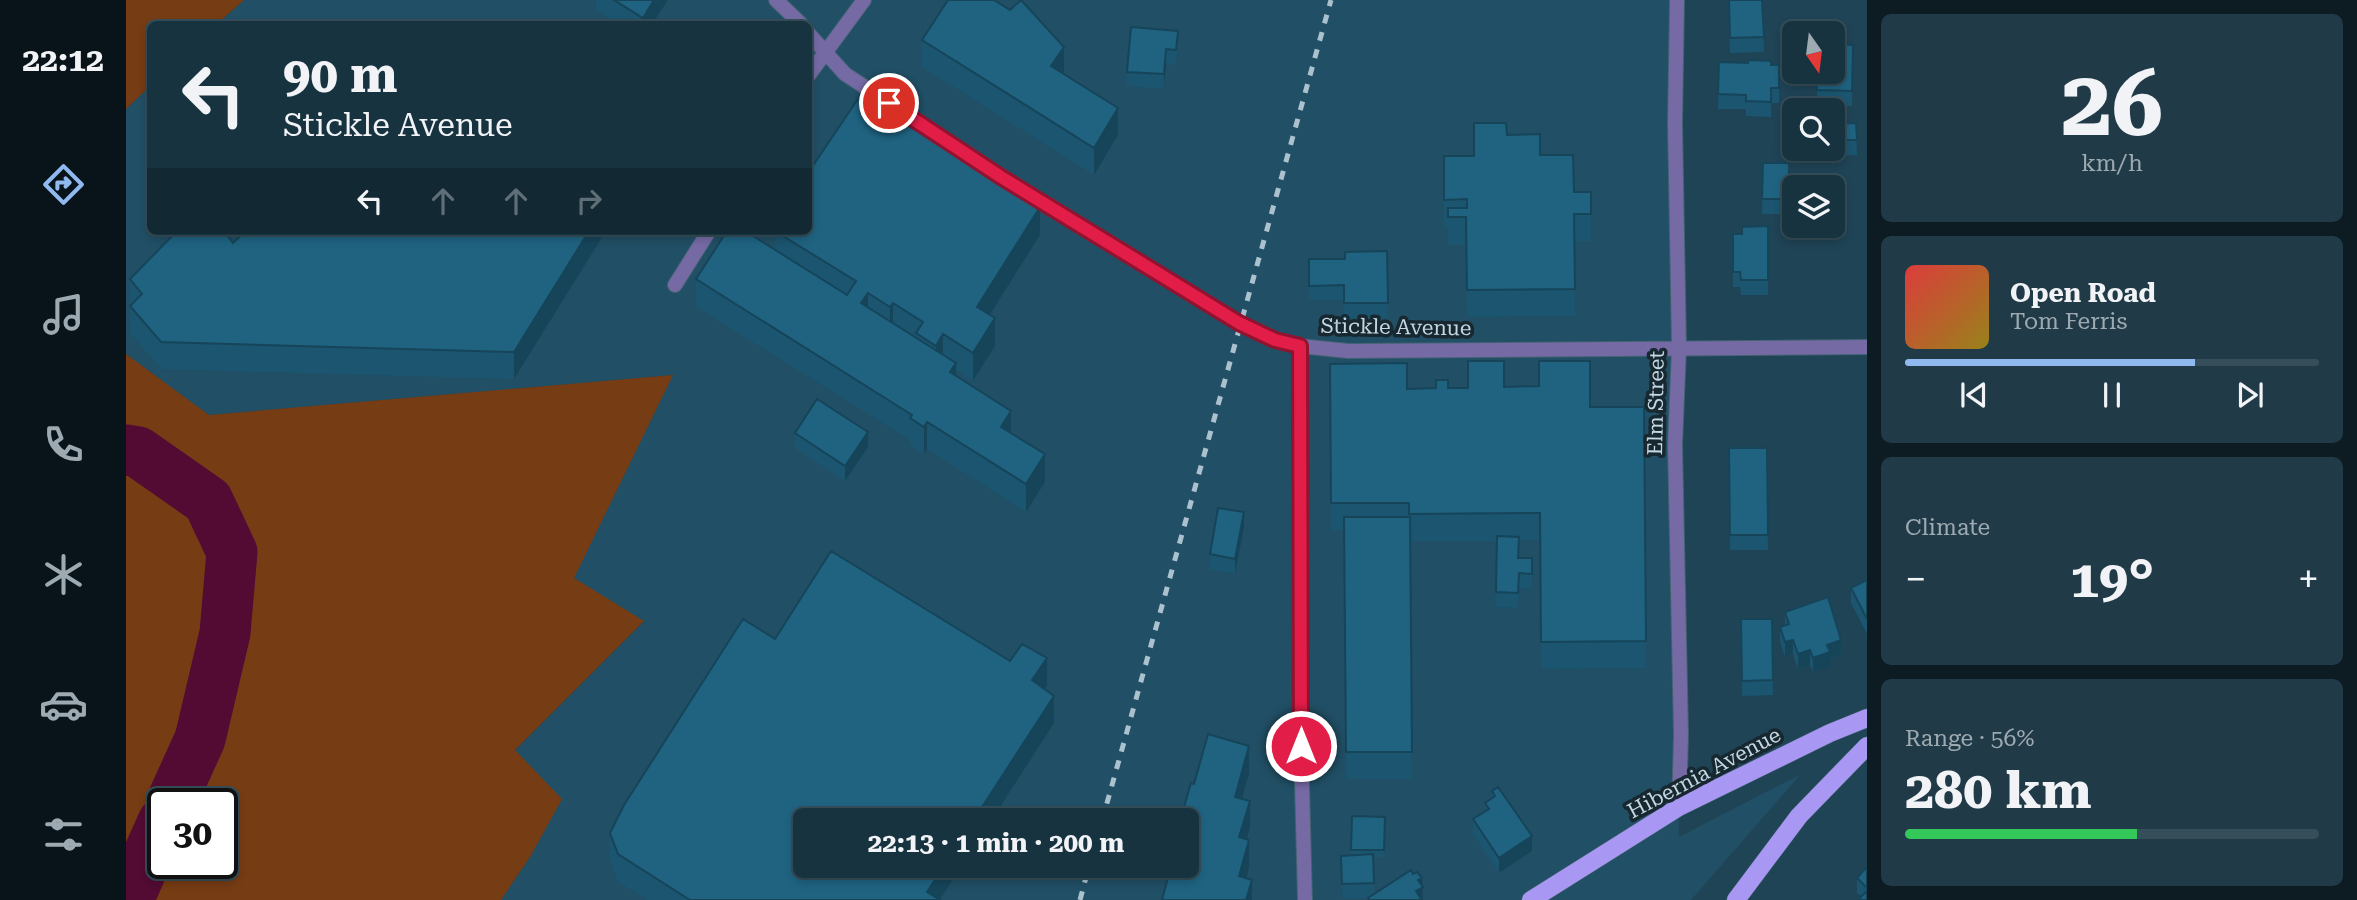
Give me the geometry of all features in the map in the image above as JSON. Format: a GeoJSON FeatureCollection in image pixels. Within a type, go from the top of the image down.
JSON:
{"type":"FeatureCollection","features":[{"type":"Feature","properties":{"kind":"main road","name":"Hibernia Avenue"},"geometry":{"type":"LineString","coordinates":[[1531,900],[1679,807],[1830,733],[1867,718]]}},
{"type":"Feature","properties":{"kind":"main road"},"geometry":{"type":"LineString","coordinates":[[1736,900],[1798,817],[1867,746]]}},
{"type":"Feature","properties":{"kind":"street"},"geometry":{"type":"LineString","coordinates":[[776,0],[798,21]]}},
{"type":"Feature","properties":{"kind":"street"},"geometry":{"type":"LineString","coordinates":[[812,70],[864,0]]}},
{"type":"Feature","properties":{"kind":"street","name":"Elm Street"},"geometry":{"type":"LineString","coordinates":[[1677,0],[1675,123],[1679,348],[1675,445],[1681,735],[1679,807]]}},
{"type":"Feature","properties":{"kind":"street","name":"Stickle Avenue"},"geometry":{"type":"LineString","coordinates":[[812,37],[845,74],[1001,177],[1239,323],[1275,340],[1300,346],[1348,351],[1867,347]]}},
{"type":"Feature","properties":{"kind":"street"},"geometry":{"type":"LineString","coordinates":[[675,285],[706,235]]}},
{"type":"Feature","properties":{"kind":"street"},"geometry":{"type":"LineString","coordinates":[[1300,346],[1301,732],[1305,900]]}},
{"type":"Feature","properties":{"kind":"shaded area"},"geometry":{"type":"Polygon","coordinates":[[[126,0],[244,0],[220,21],[147,21],[147,89],[126,109],[126,0]]]}},
{"type":"Feature","properties":{"kind":"shaded area"},"geometry":{"type":"Polygon","coordinates":[[[244,0],[1674,0],[1679,837],[1801,774],[1691,900],[501,900],[530,857],[515,751],[644,622],[573,578],[672,375],[209,415],[126,354],[126,109],[147,89],[147,235],[812,235],[812,21],[220,21],[244,0]]]}},
{"type":"Feature","properties":{"kind":"shaded area"},"geometry":{"type":"Polygon","coordinates":[[[126,354],[209,415],[673,375],[574,578],[644,621],[515,750],[562,799],[530,857],[501,900],[126,900],[126,354]]]}},
{"type":"Feature","properties":{"kind":"building"},"geometry":{"type":"Polygon","coordinates":[[[614,0],[654,0],[643,18],[614,0]]]}},
{"type":"Feature","properties":{"kind":"building"},"geometry":{"type":"Polygon","coordinates":[[[948,0],[994,0],[1010,10],[1021,0],[1064,47],[1051,66],[1118,108],[1094,148],[922,40],[948,0]]]}},
{"type":"Feature","properties":{"kind":"building"},"geometry":{"type":"Polygon","coordinates":[[[1729,0],[1762,0],[1764,37],[1730,38],[1729,0]]]}},
{"type":"Feature","properties":{"kind":"building"},"geometry":{"type":"Polygon","coordinates":[[[1131,27],[1178,31],[1176,50],[1166,49],[1164,74],[1127,72],[1131,27]]]}},
{"type":"Feature","properties":{"kind":"building"},"geometry":{"type":"Polygon","coordinates":[[[1845,45],[1853,45],[1852,91],[1817,90],[1817,84],[1845,84],[1845,45]]]}},
{"type":"Feature","properties":{"kind":"building"},"geometry":{"type":"Polygon","coordinates":[[[1749,60],[1771,61],[1771,65],[1779,65],[1779,88],[1771,88],[1771,102],[1746,101],[1746,95],[1718,94],[1719,62],[1748,63],[1749,60]]]}},
{"type":"Feature","properties":{"kind":"building"},"geometry":{"type":"Polygon","coordinates":[[[860,96],[1040,207],[977,307],[995,318],[973,353],[943,334],[936,346],[916,333],[923,322],[893,303],[890,307],[868,293],[861,303],[956,363],[950,372],[1011,411],[1001,427],[1045,454],[1026,484],[927,422],[924,427],[910,418],[912,415],[696,279],[724,235],[751,235],[847,295],[856,281],[781,235],[812,235],[812,167],[860,96]]]}},
{"type":"Feature","properties":{"kind":"building"},"geometry":{"type":"Polygon","coordinates":[[[1474,123],[1506,123],[1507,135],[1540,134],[1540,155],[1573,155],[1574,192],[1591,192],[1591,214],[1574,214],[1575,289],[1467,290],[1466,217],[1448,217],[1448,208],[1467,208],[1467,199],[1444,200],[1444,156],[1474,156],[1474,123]]]}},
{"type":"Feature","properties":{"kind":"building"},"geometry":{"type":"Polygon","coordinates":[[[1856,123],[1857,140],[1845,140],[1845,124],[1856,123]]]}},
{"type":"Feature","properties":{"kind":"building"},"geometry":{"type":"Polygon","coordinates":[[[1763,163],[1789,163],[1789,175],[1782,175],[1782,199],[1762,199],[1763,163]]]}},
{"type":"Feature","properties":{"kind":"building"},"geometry":{"type":"Polygon","coordinates":[[[1768,226],[1768,280],[1741,280],[1740,272],[1733,272],[1733,234],[1742,234],[1742,227],[1768,226]]]}},
{"type":"Feature","properties":{"kind":"building"},"geometry":{"type":"Polygon","coordinates":[[[173,235],[227,235],[233,243],[242,235],[587,235],[514,352],[161,342],[130,306],[142,294],[130,279],[173,235]]]}},
{"type":"Feature","properties":{"kind":"building"},"geometry":{"type":"Polygon","coordinates":[[[1387,251],[1388,303],[1344,303],[1344,285],[1309,286],[1309,259],[1345,259],[1345,252],[1387,251]]]}},
{"type":"Feature","properties":{"kind":"building"},"geometry":{"type":"Polygon","coordinates":[[[1468,361],[1504,361],[1504,387],[1539,386],[1539,361],[1590,361],[1590,407],[1644,407],[1646,641],[1541,642],[1540,513],[1409,514],[1409,503],[1331,503],[1330,364],[1407,363],[1407,389],[1436,388],[1436,380],[1448,380],[1448,388],[1468,388],[1468,361]]]}},
{"type":"Feature","properties":{"kind":"building"},"geometry":{"type":"Polygon","coordinates":[[[817,399],[868,432],[845,466],[795,433],[817,399]]]}},
{"type":"Feature","properties":{"kind":"building"},"geometry":{"type":"Polygon","coordinates":[[[1729,448],[1767,448],[1768,535],[1730,535],[1729,448]]]}},
{"type":"Feature","properties":{"kind":"building"},"geometry":{"type":"Polygon","coordinates":[[[1218,508],[1244,512],[1235,559],[1210,554],[1218,508]]]}},
{"type":"Feature","properties":{"kind":"building"},"geometry":{"type":"Polygon","coordinates":[[[1344,517],[1410,517],[1412,752],[1346,752],[1344,517]]]}},
{"type":"Feature","properties":{"kind":"building"},"geometry":{"type":"Polygon","coordinates":[[[1497,536],[1519,537],[1518,558],[1532,558],[1532,574],[1519,573],[1518,593],[1496,592],[1497,536]]]}},
{"type":"Feature","properties":{"kind":"building"},"geometry":{"type":"Polygon","coordinates":[[[831,551],[1010,661],[1022,644],[1047,658],[1032,680],[1054,696],[981,808],[793,808],[793,878],[936,878],[927,892],[940,900],[690,900],[618,854],[610,833],[624,805],[743,619],[775,639],[831,551]]]}},
{"type":"Feature","properties":{"kind":"building"},"geometry":{"type":"Polygon","coordinates":[[[1867,580],[1867,619],[1851,588],[1867,580]]]}},
{"type":"Feature","properties":{"kind":"building"},"geometry":{"type":"Polygon","coordinates":[[[1828,597],[1841,640],[1827,645],[1830,652],[1813,658],[1810,650],[1798,654],[1793,640],[1785,642],[1780,627],[1789,624],[1785,612],[1828,597]]]}},
{"type":"Feature","properties":{"kind":"building"},"geometry":{"type":"Polygon","coordinates":[[[1741,619],[1772,619],[1773,680],[1742,681],[1741,619]]]}},
{"type":"Feature","properties":{"kind":"building"},"geometry":{"type":"Polygon","coordinates":[[[1208,734],[1249,746],[1235,797],[1250,801],[1239,837],[1249,840],[1239,876],[1252,880],[1246,900],[1162,900],[1168,878],[1199,878],[1199,808],[1184,808],[1191,783],[1194,784],[1208,734]]]}},
{"type":"Feature","properties":{"kind":"building"},"geometry":{"type":"Polygon","coordinates":[[[1498,787],[1532,836],[1499,858],[1473,819],[1489,809],[1485,803],[1495,796],[1492,791],[1498,787]]]}},
{"type":"Feature","properties":{"kind":"building"},"geometry":{"type":"Polygon","coordinates":[[[1352,816],[1385,817],[1384,850],[1351,850],[1352,816]]]}},
{"type":"Feature","properties":{"kind":"building"},"geometry":{"type":"Polygon","coordinates":[[[1373,854],[1374,883],[1342,884],[1341,856],[1373,854]]]}},
{"type":"Feature","properties":{"kind":"building"},"geometry":{"type":"Polygon","coordinates":[[[1867,867],[1867,888],[1857,878],[1867,867]]]}},
{"type":"Feature","properties":{"kind":"building"},"geometry":{"type":"Polygon","coordinates":[[[1411,870],[1422,878],[1418,880],[1423,887],[1416,891],[1422,900],[1368,898],[1411,870]]]}},
{"type":"Feature","properties":{"kind":"building"},"geometry":{"type":"Polygon","coordinates":[[[1867,891],[1867,900],[1858,900],[1867,891]]]}},
{"type":"Feature","properties":{"kind":"waterway"},"geometry":{"type":"LineString","coordinates":[[126,450],[138,452],[208,501],[232,552],[225,633],[200,739],[178,788]]}},
{"type":"Feature","properties":{"kind":"waterway"},"geometry":{"type":"LineString","coordinates":[[128,900],[147,858]]}},
{"type":"Feature","properties":{"kind":"railway"},"geometry":{"type":"LineString","coordinates":[[1106,808],[1331,0]]}},
{"type":"Feature","properties":{"kind":"railway"},"geometry":{"type":"LineString","coordinates":[[1080,900],[1086,878]]}},
{"type":"Feature","properties":{"kind":"route"},"geometry":{"type":"LineString","coordinates":[[889,103],[1001,177],[1239,323],[1275,340],[1300,346],[1301,746]]}}]}
